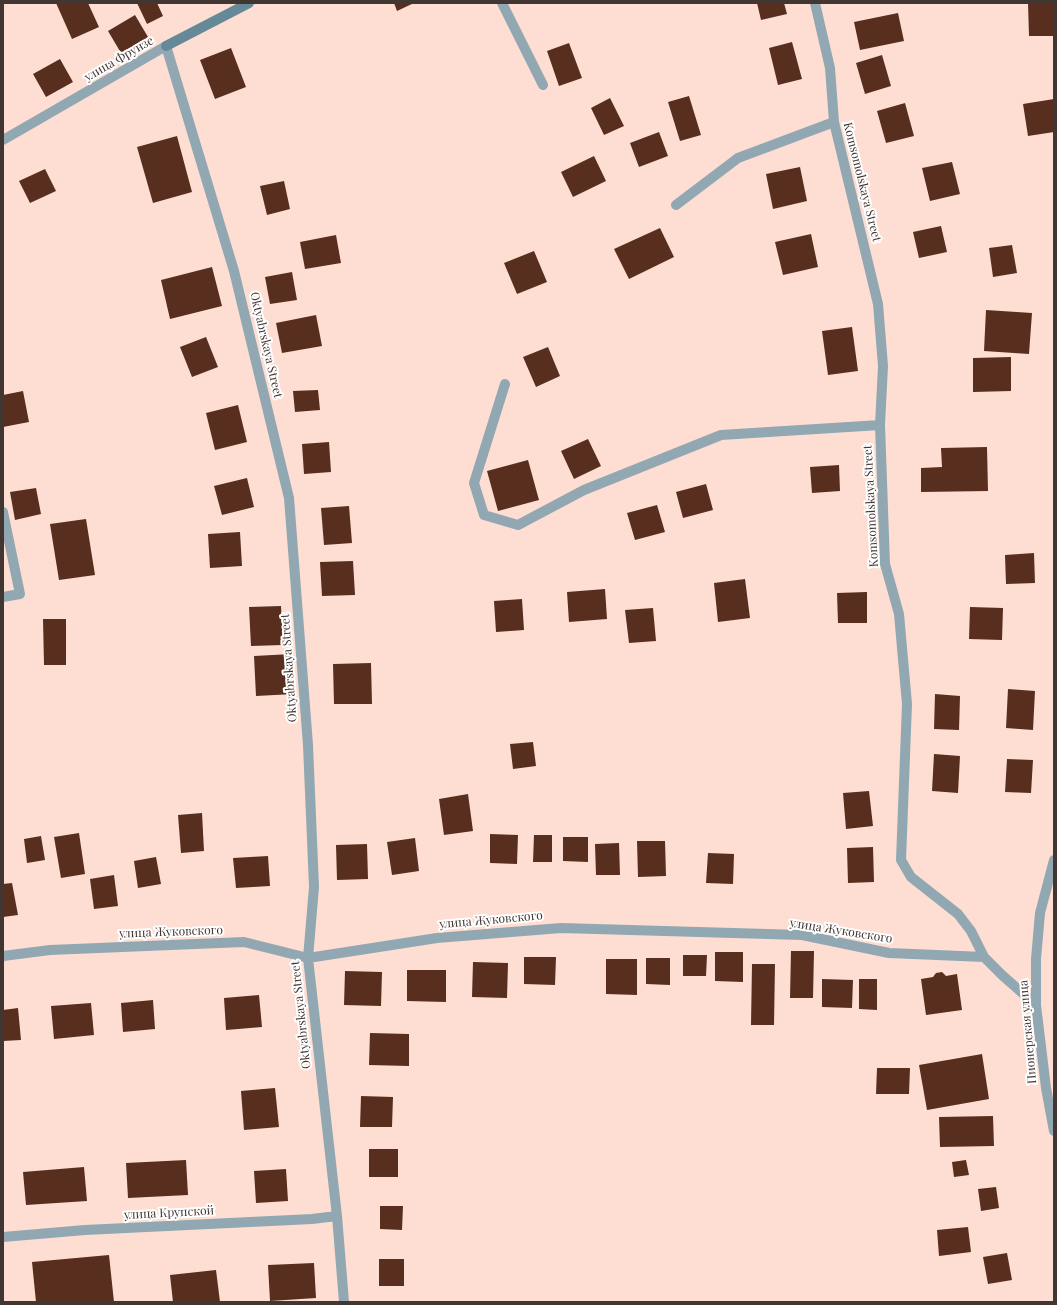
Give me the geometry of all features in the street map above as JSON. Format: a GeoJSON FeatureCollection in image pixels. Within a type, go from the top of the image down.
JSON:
{"type":"FeatureCollection","features":[{"type":"Feature","properties":{"kind":"street","name":"улица Фрунзе"},"geometry":{"type":"LineString","coordinates":[[3,140],[166,46],[249,3]]}},
{"type":"Feature","properties":{"kind":"street"},"geometry":{"type":"LineString","coordinates":[[502,3],[544,86]]}},
{"type":"Feature","properties":{"kind":"street","name":"Komsomolskaya Street"},"geometry":{"type":"LineString","coordinates":[[815,3],[830,68],[834,122],[878,304],[883,366],[880,425],[885,564],[899,614],[907,704],[902,860],[911,877],[958,914],[971,931],[984,957],[1036,1005]]}},
{"type":"Feature","properties":{"kind":"street","name":"Oktyabrskaya Street"},"geometry":{"type":"LineString","coordinates":[[166,46],[234,271],[289,498],[308,744],[314,888],[308,958],[337,1216],[344,1302]]}},
{"type":"Feature","properties":{"kind":"street"},"geometry":{"type":"LineString","coordinates":[[676,205],[738,158],[834,122]]}},
{"type":"Feature","properties":{"kind":"street"},"geometry":{"type":"LineString","coordinates":[[505,384],[474,483],[484,515],[518,525],[584,490],[721,435],[880,425]]}},
{"type":"Feature","properties":{"kind":"street"},"geometry":{"type":"LineString","coordinates":[[3,512],[20,594],[3,597]]}},
{"type":"Feature","properties":{"kind":"street","name":"Пионерская улица"},"geometry":{"type":"LineString","coordinates":[[1054,860],[1040,913],[1036,959],[1036,1005],[1046,1088],[1054,1131]]}},
{"type":"Feature","properties":{"kind":"street","name":"улица Жуковского"},"geometry":{"type":"LineString","coordinates":[[3,956],[50,950],[244,942],[308,958],[436,938],[561,928],[802,936],[889,953],[984,957]]}},
{"type":"Feature","properties":{"kind":"street","name":"улица Крупской"},"geometry":{"type":"LineString","coordinates":[[3,1237],[85,1230],[312,1219],[337,1216]]}},
{"type":"Feature","properties":{"kind":"building"},"geometry":{"type":"Polygon","coordinates":[[[56,3],[88,3],[99,27],[72,39],[56,3]]]}},
{"type":"Feature","properties":{"kind":"building"},"geometry":{"type":"Polygon","coordinates":[[[137,3],[157,3],[163,16],[147,24],[137,3]]]}},
{"type":"Feature","properties":{"kind":"building"},"geometry":{"type":"Polygon","coordinates":[[[394,3],[414,3],[397,11],[394,3]]]}},
{"type":"Feature","properties":{"kind":"building"},"geometry":{"type":"Polygon","coordinates":[[[757,3],[784,3],[787,14],[761,20],[757,3]]]}},
{"type":"Feature","properties":{"kind":"building"},"geometry":{"type":"Polygon","coordinates":[[[1028,3],[1054,3],[1054,36],[1029,36],[1028,3]]]}},
{"type":"Feature","properties":{"kind":"building"},"geometry":{"type":"Polygon","coordinates":[[[898,13],[904,41],[860,50],[854,22],[898,13]]]}},
{"type":"Feature","properties":{"kind":"building"},"geometry":{"type":"Polygon","coordinates":[[[135,15],[148,37],[121,53],[108,31],[135,15]]]}},
{"type":"Feature","properties":{"kind":"building"},"geometry":{"type":"Polygon","coordinates":[[[792,42],[802,79],[778,85],[769,48],[792,42]]]}},
{"type":"Feature","properties":{"kind":"building"},"geometry":{"type":"Polygon","coordinates":[[[569,43],[582,78],[559,86],[547,51],[569,43]]]}},
{"type":"Feature","properties":{"kind":"building"},"geometry":{"type":"Polygon","coordinates":[[[231,48],[246,87],[215,99],[200,60],[231,48]]]}},
{"type":"Feature","properties":{"kind":"building"},"geometry":{"type":"Polygon","coordinates":[[[882,55],[891,86],[865,94],[856,63],[882,55]]]}},
{"type":"Feature","properties":{"kind":"building"},"geometry":{"type":"Polygon","coordinates":[[[60,59],[73,82],[46,97],[33,74],[60,59]]]}},
{"type":"Feature","properties":{"kind":"building"},"geometry":{"type":"Polygon","coordinates":[[[689,96],[701,135],[680,141],[668,102],[689,96]]]}},
{"type":"Feature","properties":{"kind":"building"},"geometry":{"type":"Polygon","coordinates":[[[610,98],[624,126],[604,135],[591,108],[610,98]]]}},
{"type":"Feature","properties":{"kind":"building"},"geometry":{"type":"Polygon","coordinates":[[[1054,99],[1054,132],[1028,136],[1023,104],[1054,99]]]}},
{"type":"Feature","properties":{"kind":"building"},"geometry":{"type":"Polygon","coordinates":[[[905,103],[914,136],[886,143],[877,111],[905,103]]]}},
{"type":"Feature","properties":{"kind":"building"},"geometry":{"type":"Polygon","coordinates":[[[659,132],[668,156],[639,167],[630,143],[659,132]]]}},
{"type":"Feature","properties":{"kind":"building"},"geometry":{"type":"Polygon","coordinates":[[[177,136],[192,192],[153,203],[137,147],[177,136]]]}},
{"type":"Feature","properties":{"kind":"building"},"geometry":{"type":"Polygon","coordinates":[[[594,156],[606,181],[573,197],[561,172],[594,156]]]}},
{"type":"Feature","properties":{"kind":"building"},"geometry":{"type":"Polygon","coordinates":[[[952,162],[960,194],[930,201],[922,168],[952,162]]]}},
{"type":"Feature","properties":{"kind":"building"},"geometry":{"type":"Polygon","coordinates":[[[800,167],[807,201],[773,209],[766,174],[800,167]]]}},
{"type":"Feature","properties":{"kind":"building"},"geometry":{"type":"Polygon","coordinates":[[[45,169],[56,191],[30,203],[19,181],[45,169]]]}},
{"type":"Feature","properties":{"kind":"building"},"geometry":{"type":"Polygon","coordinates":[[[284,181],[290,209],[267,215],[260,186],[284,181]]]}},
{"type":"Feature","properties":{"kind":"building"},"geometry":{"type":"Polygon","coordinates":[[[941,226],[947,252],[919,258],[913,232],[941,226]]]}},
{"type":"Feature","properties":{"kind":"building"},"geometry":{"type":"Polygon","coordinates":[[[660,228],[674,257],[629,279],[614,249],[660,228]]]}},
{"type":"Feature","properties":{"kind":"building"},"geometry":{"type":"Polygon","coordinates":[[[811,234],[818,267],[783,275],[775,242],[811,234]]]}},
{"type":"Feature","properties":{"kind":"building"},"geometry":{"type":"Polygon","coordinates":[[[336,235],[341,263],[305,269],[300,242],[336,235]]]}},
{"type":"Feature","properties":{"kind":"building"},"geometry":{"type":"Polygon","coordinates":[[[1012,245],[1017,273],[993,277],[989,248],[1012,245]]]}},
{"type":"Feature","properties":{"kind":"building"},"geometry":{"type":"Polygon","coordinates":[[[534,251],[547,282],[517,294],[504,263],[534,251]]]}},
{"type":"Feature","properties":{"kind":"building"},"geometry":{"type":"Polygon","coordinates":[[[212,267],[222,306],[170,319],[161,280],[212,267]]]}},
{"type":"Feature","properties":{"kind":"building"},"geometry":{"type":"Polygon","coordinates":[[[292,272],[297,300],[270,304],[265,277],[292,272]]]}},
{"type":"Feature","properties":{"kind":"building"},"geometry":{"type":"Polygon","coordinates":[[[986,310],[1032,313],[1029,354],[984,351],[986,310]]]}},
{"type":"Feature","properties":{"kind":"building"},"geometry":{"type":"Polygon","coordinates":[[[316,315],[322,346],[282,353],[276,323],[316,315]]]}},
{"type":"Feature","properties":{"kind":"building"},"geometry":{"type":"Polygon","coordinates":[[[852,327],[858,371],[828,375],[822,331],[852,327]]]}},
{"type":"Feature","properties":{"kind":"building"},"geometry":{"type":"Polygon","coordinates":[[[206,337],[218,367],[192,377],[180,347],[206,337]]]}},
{"type":"Feature","properties":{"kind":"building"},"geometry":{"type":"Polygon","coordinates":[[[548,347],[560,376],[536,387],[523,357],[548,347]]]}},
{"type":"Feature","properties":{"kind":"building"},"geometry":{"type":"Polygon","coordinates":[[[1011,357],[1011,391],[973,392],[973,358],[1011,357]]]}},
{"type":"Feature","properties":{"kind":"building"},"geometry":{"type":"Polygon","coordinates":[[[318,390],[320,410],[295,412],[293,391],[318,390]]]}},
{"type":"Feature","properties":{"kind":"building"},"geometry":{"type":"Polygon","coordinates":[[[23,391],[29,422],[3,427],[3,395],[23,391]]]}},
{"type":"Feature","properties":{"kind":"building"},"geometry":{"type":"Polygon","coordinates":[[[238,405],[247,442],[215,450],[206,413],[238,405]]]}},
{"type":"Feature","properties":{"kind":"building"},"geometry":{"type":"Polygon","coordinates":[[[588,439],[601,466],[574,479],[561,451],[588,439]]]}},
{"type":"Feature","properties":{"kind":"building"},"geometry":{"type":"Polygon","coordinates":[[[329,442],[331,472],[304,474],[302,444],[329,442]]]}},
{"type":"Feature","properties":{"kind":"building"},"geometry":{"type":"Polygon","coordinates":[[[987,447],[988,491],[921,492],[921,468],[942,467],[941,448],[987,447]]]}},
{"type":"Feature","properties":{"kind":"building"},"geometry":{"type":"Polygon","coordinates":[[[528,460],[539,500],[498,511],[487,471],[528,460]]]}},
{"type":"Feature","properties":{"kind":"building"},"geometry":{"type":"Polygon","coordinates":[[[839,465],[840,491],[812,493],[810,467],[839,465]]]}},
{"type":"Feature","properties":{"kind":"building"},"geometry":{"type":"Polygon","coordinates":[[[247,478],[254,507],[222,515],[214,486],[247,478]]]}},
{"type":"Feature","properties":{"kind":"building"},"geometry":{"type":"Polygon","coordinates":[[[706,484],[713,510],[683,518],[676,492],[706,484]]]}},
{"type":"Feature","properties":{"kind":"building"},"geometry":{"type":"Polygon","coordinates":[[[36,488],[41,514],[15,520],[10,492],[36,488]]]}},
{"type":"Feature","properties":{"kind":"building"},"geometry":{"type":"Polygon","coordinates":[[[657,505],[665,532],[635,540],[627,513],[657,505]]]}},
{"type":"Feature","properties":{"kind":"building"},"geometry":{"type":"Polygon","coordinates":[[[349,506],[352,543],[324,545],[321,508],[349,506]]]}},
{"type":"Feature","properties":{"kind":"building"},"geometry":{"type":"Polygon","coordinates":[[[86,519],[95,575],[59,580],[50,524],[86,519]]]}},
{"type":"Feature","properties":{"kind":"building"},"geometry":{"type":"Polygon","coordinates":[[[240,532],[242,566],[210,568],[208,534],[240,532]]]}},
{"type":"Feature","properties":{"kind":"building"},"geometry":{"type":"Polygon","coordinates":[[[1034,553],[1035,583],[1006,584],[1005,555],[1034,553]]]}},
{"type":"Feature","properties":{"kind":"building"},"geometry":{"type":"Polygon","coordinates":[[[353,561],[355,595],[322,596],[320,562],[353,561]]]}},
{"type":"Feature","properties":{"kind":"building"},"geometry":{"type":"Polygon","coordinates":[[[745,579],[750,618],[718,622],[714,583],[745,579]]]}},
{"type":"Feature","properties":{"kind":"building"},"geometry":{"type":"Polygon","coordinates":[[[605,589],[607,619],[569,622],[567,592],[605,589]]]}},
{"type":"Feature","properties":{"kind":"building"},"geometry":{"type":"Polygon","coordinates":[[[867,592],[867,623],[838,623],[837,593],[867,592]]]}},
{"type":"Feature","properties":{"kind":"building"},"geometry":{"type":"Polygon","coordinates":[[[522,599],[524,630],[496,632],[494,601],[522,599]]]}},
{"type":"Feature","properties":{"kind":"building"},"geometry":{"type":"Polygon","coordinates":[[[281,606],[283,645],[251,646],[249,607],[281,606]]]}},
{"type":"Feature","properties":{"kind":"building"},"geometry":{"type":"Polygon","coordinates":[[[970,607],[1003,608],[1002,640],[969,639],[970,607]]]}},
{"type":"Feature","properties":{"kind":"building"},"geometry":{"type":"Polygon","coordinates":[[[653,608],[656,641],[629,643],[625,610],[653,608]]]}},
{"type":"Feature","properties":{"kind":"building"},"geometry":{"type":"Polygon","coordinates":[[[43,619],[66,619],[66,665],[44,665],[43,619]]]}},
{"type":"Feature","properties":{"kind":"building"},"geometry":{"type":"Polygon","coordinates":[[[292,654],[294,694],[256,696],[254,656],[292,654]]]}},
{"type":"Feature","properties":{"kind":"building"},"geometry":{"type":"Polygon","coordinates":[[[371,663],[372,704],[334,704],[333,664],[371,663]]]}},
{"type":"Feature","properties":{"kind":"building"},"geometry":{"type":"Polygon","coordinates":[[[1008,689],[1035,691],[1033,730],[1006,728],[1008,689]]]}},
{"type":"Feature","properties":{"kind":"building"},"geometry":{"type":"Polygon","coordinates":[[[935,694],[960,696],[959,730],[934,729],[935,694]]]}},
{"type":"Feature","properties":{"kind":"building"},"geometry":{"type":"Polygon","coordinates":[[[533,742],[536,766],[513,769],[510,744],[533,742]]]}},
{"type":"Feature","properties":{"kind":"building"},"geometry":{"type":"Polygon","coordinates":[[[934,754],[960,756],[958,793],[932,791],[934,754]]]}},
{"type":"Feature","properties":{"kind":"building"},"geometry":{"type":"Polygon","coordinates":[[[1007,759],[1033,760],[1031,793],[1005,792],[1007,759]]]}},
{"type":"Feature","properties":{"kind":"building"},"geometry":{"type":"Polygon","coordinates":[[[869,791],[873,826],[846,829],[843,793],[869,791]]]}},
{"type":"Feature","properties":{"kind":"building"},"geometry":{"type":"Polygon","coordinates":[[[468,794],[473,831],[444,835],[439,799],[468,794]]]}},
{"type":"Feature","properties":{"kind":"building"},"geometry":{"type":"Polygon","coordinates":[[[202,813],[204,851],[181,853],[178,815],[202,813]]]}},
{"type":"Feature","properties":{"kind":"building"},"geometry":{"type":"Polygon","coordinates":[[[79,833],[85,874],[61,878],[54,837],[79,833]]]}},
{"type":"Feature","properties":{"kind":"building"},"geometry":{"type":"Polygon","coordinates":[[[490,834],[518,835],[517,864],[490,863],[490,834]]]}},
{"type":"Feature","properties":{"kind":"building"},"geometry":{"type":"Polygon","coordinates":[[[534,835],[552,835],[552,862],[533,862],[534,835]]]}},
{"type":"Feature","properties":{"kind":"building"},"geometry":{"type":"Polygon","coordinates":[[[41,836],[45,860],[27,863],[24,839],[41,836]]]}},
{"type":"Feature","properties":{"kind":"building"},"geometry":{"type":"Polygon","coordinates":[[[563,837],[588,837],[588,862],[563,861],[563,837]]]}},
{"type":"Feature","properties":{"kind":"building"},"geometry":{"type":"Polygon","coordinates":[[[415,838],[419,871],[392,875],[387,842],[415,838]]]}},
{"type":"Feature","properties":{"kind":"building"},"geometry":{"type":"Polygon","coordinates":[[[637,841],[665,841],[666,876],[638,877],[637,841]]]}},
{"type":"Feature","properties":{"kind":"building"},"geometry":{"type":"Polygon","coordinates":[[[619,843],[620,875],[596,875],[595,844],[619,843]]]}},
{"type":"Feature","properties":{"kind":"building"},"geometry":{"type":"Polygon","coordinates":[[[367,844],[368,879],[337,880],[336,845],[367,844]]]}},
{"type":"Feature","properties":{"kind":"building"},"geometry":{"type":"Polygon","coordinates":[[[873,847],[874,882],[848,883],[847,848],[873,847]]]}},
{"type":"Feature","properties":{"kind":"building"},"geometry":{"type":"Polygon","coordinates":[[[708,853],[734,854],[733,884],[706,883],[708,853]]]}},
{"type":"Feature","properties":{"kind":"building"},"geometry":{"type":"Polygon","coordinates":[[[268,856],[270,886],[236,888],[233,858],[268,856]]]}},
{"type":"Feature","properties":{"kind":"building"},"geometry":{"type":"Polygon","coordinates":[[[156,857],[161,884],[138,888],[134,861],[156,857]]]}},
{"type":"Feature","properties":{"kind":"building"},"geometry":{"type":"Polygon","coordinates":[[[114,875],[118,906],[94,909],[90,879],[114,875]]]}},
{"type":"Feature","properties":{"kind":"building"},"geometry":{"type":"Polygon","coordinates":[[[12,883],[18,915],[3,917],[3,884],[12,883]]]}},
{"type":"Feature","properties":{"kind":"building"},"geometry":{"type":"Polygon","coordinates":[[[791,951],[814,951],[813,998],[790,998],[791,951]]]}},
{"type":"Feature","properties":{"kind":"building"},"geometry":{"type":"Polygon","coordinates":[[[715,952],[743,952],[743,982],[715,981],[715,952]]]}},
{"type":"Feature","properties":{"kind":"building"},"geometry":{"type":"Polygon","coordinates":[[[683,955],[707,955],[706,976],[683,976],[683,955]]]}},
{"type":"Feature","properties":{"kind":"building"},"geometry":{"type":"Polygon","coordinates":[[[524,957],[556,957],[555,985],[524,984],[524,957]]]}},
{"type":"Feature","properties":{"kind":"building"},"geometry":{"type":"Polygon","coordinates":[[[646,958],[670,958],[670,985],[646,984],[646,958]]]}},
{"type":"Feature","properties":{"kind":"building"},"geometry":{"type":"Polygon","coordinates":[[[606,959],[637,959],[637,995],[606,994],[606,959]]]}},
{"type":"Feature","properties":{"kind":"building"},"geometry":{"type":"Polygon","coordinates":[[[473,962],[508,963],[507,998],[472,997],[473,962]]]}},
{"type":"Feature","properties":{"kind":"building"},"geometry":{"type":"Polygon","coordinates":[[[752,964],[775,964],[774,1025],[751,1025],[752,964]]]}},
{"type":"Feature","properties":{"kind":"building"},"geometry":{"type":"Polygon","coordinates":[[[407,970],[446,970],[446,1002],[407,1001],[407,970]]]}},
{"type":"Feature","properties":{"kind":"building"},"geometry":{"type":"Polygon","coordinates":[[[345,971],[382,972],[381,1006],[344,1005],[345,971]]]}},
{"type":"Feature","properties":{"kind":"building"},"geometry":{"type":"Polygon","coordinates":[[[942,972],[946,976],[957,974],[962,1010],[926,1015],[921,979],[933,977],[936,973],[942,972]]]}},
{"type":"Feature","properties":{"kind":"building"},"geometry":{"type":"Polygon","coordinates":[[[822,979],[853,980],[852,1008],[822,1007],[822,979]]]}},
{"type":"Feature","properties":{"kind":"building"},"geometry":{"type":"Polygon","coordinates":[[[859,979],[877,979],[877,1010],[859,1009],[859,979]]]}},
{"type":"Feature","properties":{"kind":"building"},"geometry":{"type":"Polygon","coordinates":[[[259,995],[262,1027],[226,1030],[224,998],[259,995]]]}},
{"type":"Feature","properties":{"kind":"building"},"geometry":{"type":"Polygon","coordinates":[[[153,1000],[155,1029],[123,1032],[121,1003],[153,1000]]]}},
{"type":"Feature","properties":{"kind":"building"},"geometry":{"type":"Polygon","coordinates":[[[91,1003],[94,1035],[54,1039],[51,1006],[91,1003]]]}},
{"type":"Feature","properties":{"kind":"building"},"geometry":{"type":"Polygon","coordinates":[[[18,1008],[21,1040],[3,1041],[3,1010],[18,1008]]]}},
{"type":"Feature","properties":{"kind":"building"},"geometry":{"type":"Polygon","coordinates":[[[370,1033],[409,1034],[409,1066],[369,1065],[370,1033]]]}},
{"type":"Feature","properties":{"kind":"building"},"geometry":{"type":"Polygon","coordinates":[[[982,1054],[989,1099],[927,1110],[919,1065],[982,1054]]]}},
{"type":"Feature","properties":{"kind":"building"},"geometry":{"type":"Polygon","coordinates":[[[877,1068],[910,1068],[909,1094],[876,1094],[877,1068]]]}},
{"type":"Feature","properties":{"kind":"building"},"geometry":{"type":"Polygon","coordinates":[[[275,1088],[279,1127],[244,1130],[241,1091],[275,1088]]]}},
{"type":"Feature","properties":{"kind":"building"},"geometry":{"type":"Polygon","coordinates":[[[361,1096],[393,1097],[392,1127],[360,1127],[361,1096]]]}},
{"type":"Feature","properties":{"kind":"building"},"geometry":{"type":"Polygon","coordinates":[[[993,1116],[994,1146],[940,1147],[939,1117],[993,1116]]]}},
{"type":"Feature","properties":{"kind":"building"},"geometry":{"type":"Polygon","coordinates":[[[369,1149],[398,1149],[398,1177],[369,1177],[369,1149]]]}},
{"type":"Feature","properties":{"kind":"building"},"geometry":{"type":"Polygon","coordinates":[[[186,1160],[188,1195],[128,1198],[126,1163],[186,1160]]]}},
{"type":"Feature","properties":{"kind":"building"},"geometry":{"type":"Polygon","coordinates":[[[966,1160],[969,1175],[954,1177],[952,1162],[966,1160]]]}},
{"type":"Feature","properties":{"kind":"building"},"geometry":{"type":"Polygon","coordinates":[[[84,1167],[87,1201],[26,1205],[23,1172],[84,1167]]]}},
{"type":"Feature","properties":{"kind":"building"},"geometry":{"type":"Polygon","coordinates":[[[286,1169],[288,1201],[256,1203],[254,1171],[286,1169]]]}},
{"type":"Feature","properties":{"kind":"building"},"geometry":{"type":"Polygon","coordinates":[[[996,1187],[999,1208],[981,1211],[978,1189],[996,1187]]]}},
{"type":"Feature","properties":{"kind":"building"},"geometry":{"type":"Polygon","coordinates":[[[380,1206],[403,1206],[402,1230],[380,1229],[380,1206]]]}},
{"type":"Feature","properties":{"kind":"building"},"geometry":{"type":"Polygon","coordinates":[[[968,1227],[971,1252],[939,1256],[937,1230],[968,1227]]]}},
{"type":"Feature","properties":{"kind":"building"},"geometry":{"type":"Polygon","coordinates":[[[1007,1253],[1012,1280],[988,1284],[983,1257],[1007,1253]]]}},
{"type":"Feature","properties":{"kind":"building"},"geometry":{"type":"Polygon","coordinates":[[[109,1255],[114,1302],[36,1302],[32,1262],[109,1255]]]}},
{"type":"Feature","properties":{"kind":"building"},"geometry":{"type":"Polygon","coordinates":[[[379,1259],[404,1259],[404,1286],[379,1286],[379,1259]]]}},
{"type":"Feature","properties":{"kind":"building"},"geometry":{"type":"Polygon","coordinates":[[[314,1263],[316,1298],[270,1301],[268,1265],[314,1263]]]}},
{"type":"Feature","properties":{"kind":"building"},"geometry":{"type":"Polygon","coordinates":[[[216,1270],[220,1302],[173,1302],[170,1275],[216,1270]]]}}]}
